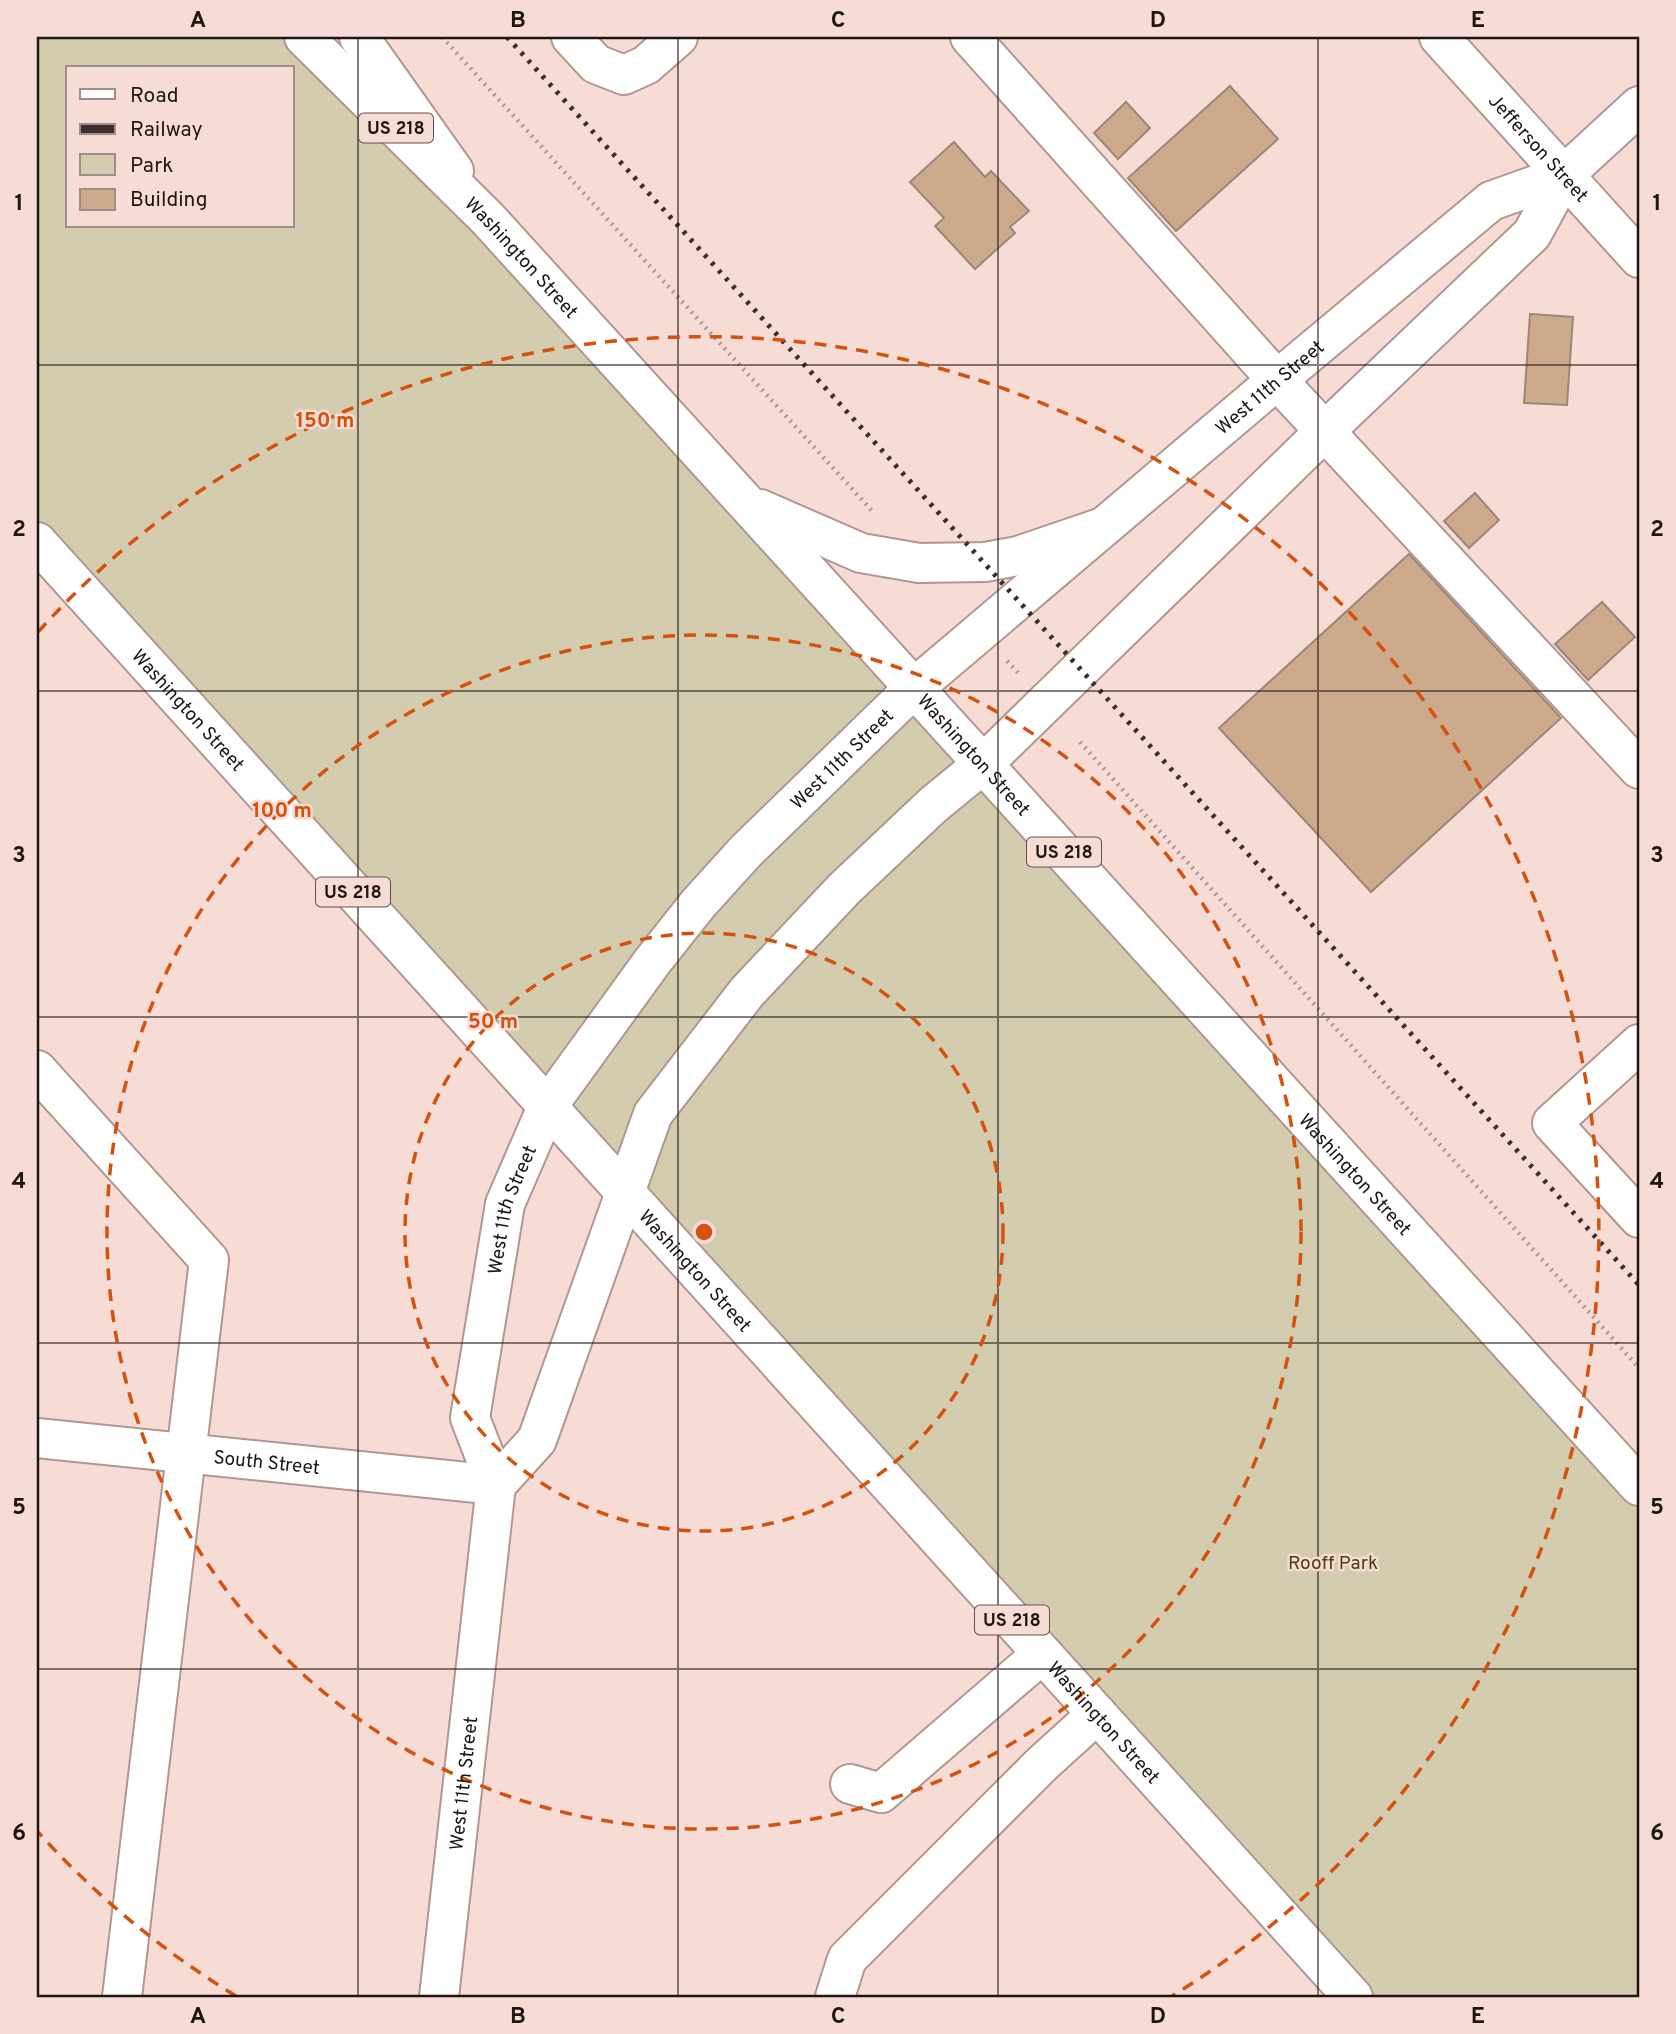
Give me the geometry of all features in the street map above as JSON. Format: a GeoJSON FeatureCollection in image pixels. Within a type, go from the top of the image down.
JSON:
{"type":"FeatureCollection","features":[{"type":"Feature","properties":{"kind":"main road","name":"US 218"},"geometry":{"type":"LineString","coordinates":[[303,37],[488,219]]}},
{"type":"Feature","properties":{"kind":"main road","name":"Washington Street"},"geometry":{"type":"LineString","coordinates":[[359,37],[488,219],[1639,1486]]}},
{"type":"Feature","properties":{"kind":"main road"},"geometry":{"type":"LineString","coordinates":[[570,37],[596,64],[624,75],[646,65],[678,37]]}},
{"type":"Feature","properties":{"kind":"main road"},"geometry":{"type":"LineString","coordinates":[[970,37],[1277,380],[1639,769]]}},
{"type":"Feature","properties":{"kind":"main road","name":"Jefferson Street"},"geometry":{"type":"LineString","coordinates":[[1438,37],[1639,258]]}},
{"type":"Feature","properties":{"kind":"main road","name":"West 11th Street"},"geometry":{"type":"LineString","coordinates":[[496,1485],[537,1440],[653,1114],[747,992],[844,889],[933,805],[983,764],[1532,234],[1564,175],[1639,106]]}},
{"type":"Feature","properties":{"kind":"main road","name":"West 11th Street"},"geometry":{"type":"LineString","coordinates":[[439,1997],[496,1485],[470,1418],[505,1204],[547,1107],[652,962],[698,904],[746,851],[914,688],[1491,201],[1564,175]]}},
{"type":"Feature","properties":{"kind":"main road"},"geometry":{"type":"LineString","coordinates":[[747,504],[862,553],[919,563],[985,562],[1018,556],[1103,527]]}},
{"type":"Feature","properties":{"kind":"main road","name":"Washington Street"},"geometry":{"type":"LineString","coordinates":[[37,542],[1353,1997]]}},
{"type":"Feature","properties":{"kind":"main road"},"geometry":{"type":"LineString","coordinates":[[1639,1044],[1552,1123],[1639,1219]]}},
{"type":"Feature","properties":{"kind":"main road"},"geometry":{"type":"LineString","coordinates":[[37,1070],[209,1260],[122,1997]]}},
{"type":"Feature","properties":{"kind":"main road","name":"South Street"},"geometry":{"type":"LineString","coordinates":[[37,1438],[496,1485]]}},
{"type":"Feature","properties":{"kind":"main road"},"geometry":{"type":"LineString","coordinates":[[850,1784],[881,1793],[1042,1654]]}},
{"type":"Feature","properties":{"kind":"main road"},"geometry":{"type":"LineString","coordinates":[[835,1997],[847,1959],[1097,1714]]}},
{"type":"Feature","properties":{"kind":"path"},"geometry":{"type":"LineString","coordinates":[[442,37],[878,519]]}},
{"type":"Feature","properties":{"kind":"path"},"geometry":{"type":"LineString","coordinates":[[1004,658],[1021,677]]}},
{"type":"Feature","properties":{"kind":"path"},"geometry":{"type":"LineString","coordinates":[[1080,742],[1639,1368]]}},
{"type":"Feature","properties":{"kind":"green space","name":"Rooff Park"},"geometry":{"type":"Polygon","coordinates":[[[37,37],[304,37],[1639,1486],[1639,1997],[1353,1997],[37,542],[37,37]]]}},
{"type":"Feature","properties":{"kind":"building"},"geometry":{"type":"Polygon","coordinates":[[[1230,86],[1278,139],[1176,231],[1128,178],[1230,86]]]}},
{"type":"Feature","properties":{"kind":"building"},"geometry":{"type":"Polygon","coordinates":[[[1126,102],[1150,128],[1118,159],[1094,133],[1126,102]]]}},
{"type":"Feature","properties":{"kind":"building"},"geometry":{"type":"Polygon","coordinates":[[[954,142],[985,177],[991,171],[1029,211],[1010,227],[1015,233],[975,269],[935,226],[944,218],[910,182],[954,142]]]}},
{"type":"Feature","properties":{"kind":"building"},"geometry":{"type":"Polygon","coordinates":[[[1530,314],[1573,317],[1567,405],[1524,403],[1530,314]]]}},
{"type":"Feature","properties":{"kind":"building"},"geometry":{"type":"Polygon","coordinates":[[[1475,493],[1499,520],[1469,548],[1444,521],[1475,493]]]}},
{"type":"Feature","properties":{"kind":"building"},"geometry":{"type":"Polygon","coordinates":[[[1409,554],[1561,718],[1371,892],[1219,728],[1409,554]]]}},
{"type":"Feature","properties":{"kind":"building"},"geometry":{"type":"Polygon","coordinates":[[[1602,602],[1635,637],[1588,680],[1555,644],[1602,602]]]}},
{"type":"Feature","properties":{"kind":"railway"},"geometry":{"type":"LineString","coordinates":[[507,37],[1639,1285]]}}]}
